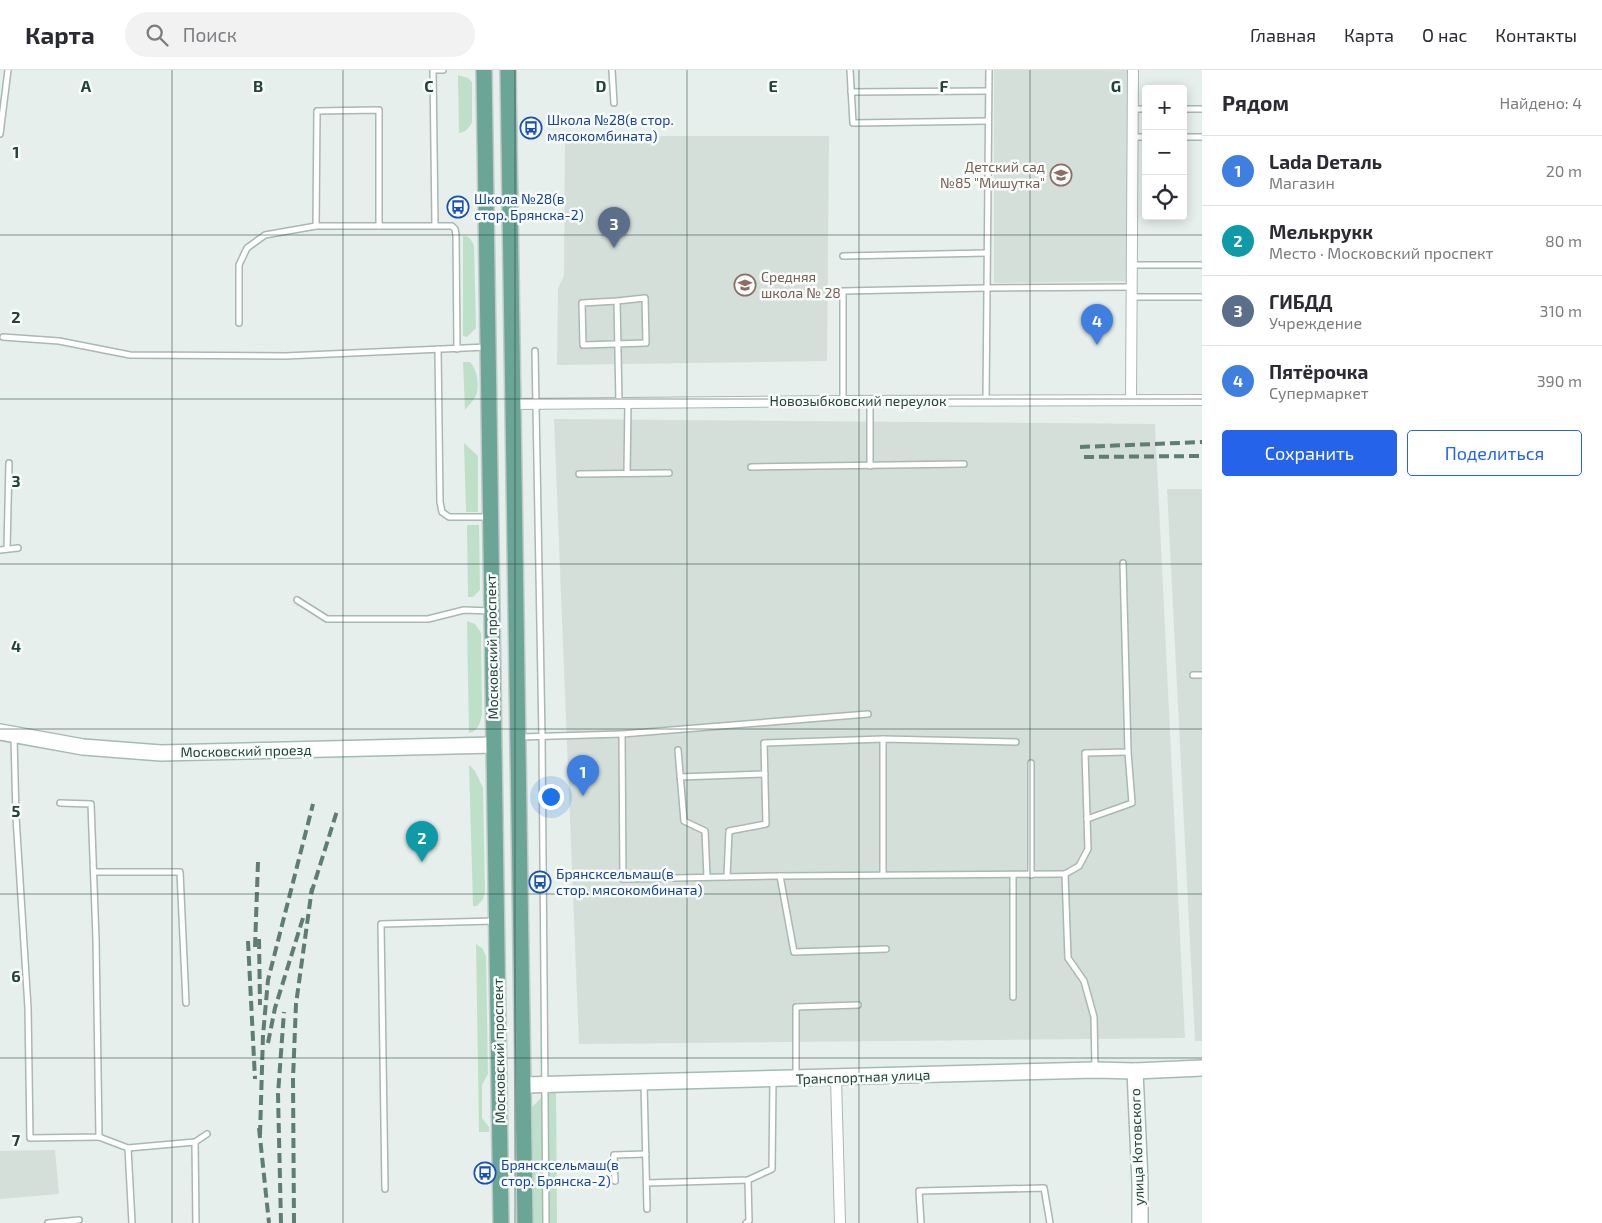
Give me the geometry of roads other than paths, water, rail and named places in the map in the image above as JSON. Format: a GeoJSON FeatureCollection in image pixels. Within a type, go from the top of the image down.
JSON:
{"type":"FeatureCollection","features":[{"type":"Feature","properties":{"kind":"main road","name":"Московский проспект"},"geometry":{"type":"LineString","coordinates":[[484,70],[501,1223]]}},
{"type":"Feature","properties":{"kind":"main road","name":"Московский проспект"},"geometry":{"type":"LineString","coordinates":[[508,70],[525,1223]]}},
{"type":"Feature","properties":{"kind":"main road"},"geometry":{"type":"LineString","coordinates":[[488,406],[513,404]]}},
{"type":"Feature","properties":{"kind":"main road"},"geometry":{"type":"LineString","coordinates":[[499,1085],[524,1085]]}},
{"type":"Feature","properties":{"kind":"street"},"geometry":{"type":"LineString","coordinates":[[1130,400],[1133,70]]}},
{"type":"Feature","properties":{"kind":"street","name":"Новозыбковский переулок"},"geometry":{"type":"LineString","coordinates":[[513,404],[843,400],[870,402],[1202,400]]}},
{"type":"Feature","properties":{"kind":"street","name":"Московский проезд"},"geometry":{"type":"LineString","coordinates":[[7,733],[83,747],[161,753],[494,745]]}},
{"type":"Feature","properties":{"kind":"street","name":"Транспортная улица"},"geometry":{"type":"LineString","coordinates":[[524,1085],[1202,1068]]}},
{"type":"Feature","properties":{"kind":"street","name":"улица Котовского"},"geometry":{"type":"LineString","coordinates":[[1135,1071],[1140,1223]]}},
{"type":"Feature","properties":{"kind":"street"},"geometry":{"type":"LineString","coordinates":[[836,1078],[840,1223]]}},
{"type":"Feature","properties":{"kind":"lane"},"geometry":{"type":"LineString","coordinates":[[0,134],[8,70]]}},
{"type":"Feature","properties":{"kind":"lane"},"geometry":{"type":"LineString","coordinates":[[435,225],[433,70],[443,70]]}},
{"type":"Feature","properties":{"kind":"lane"},"geometry":{"type":"LineString","coordinates":[[612,70],[614,103]]}},
{"type":"Feature","properties":{"kind":"lane"},"geometry":{"type":"LineString","coordinates":[[850,70],[853,123],[988,121]]}},
{"type":"Feature","properties":{"kind":"lane"},"geometry":{"type":"LineString","coordinates":[[986,401],[989,70]]}},
{"type":"Feature","properties":{"kind":"lane"},"geometry":{"type":"LineString","coordinates":[[851,92],[988,91]]}},
{"type":"Feature","properties":{"kind":"lane"},"geometry":{"type":"LineString","coordinates":[[1133,109],[1142,109]]}},
{"type":"Feature","properties":{"kind":"lane"},"geometry":{"type":"LineString","coordinates":[[1187,109],[1202,109]]}},
{"type":"Feature","properties":{"kind":"lane"},"geometry":{"type":"LineString","coordinates":[[316,226],[317,110],[378,110],[379,226]]}},
{"type":"Feature","properties":{"kind":"lane"},"geometry":{"type":"LineString","coordinates":[[1133,137],[1142,137]]}},
{"type":"Feature","properties":{"kind":"lane"},"geometry":{"type":"LineString","coordinates":[[1187,137],[1202,137]]}},
{"type":"Feature","properties":{"kind":"lane"},"geometry":{"type":"LineString","coordinates":[[239,323],[239,265],[247,248],[265,235],[316,226],[452,226],[455,229],[457,349]]}},
{"type":"Feature","properties":{"kind":"lane"},"geometry":{"type":"LineString","coordinates":[[843,256],[987,253]]}},
{"type":"Feature","properties":{"kind":"lane"},"geometry":{"type":"LineString","coordinates":[[1132,265],[1202,265]]}},
{"type":"Feature","properties":{"kind":"lane"},"geometry":{"type":"LineString","coordinates":[[843,400],[843,291],[987,288],[1131,292],[1202,297]]}},
{"type":"Feature","properties":{"kind":"lane"},"geometry":{"type":"LineString","coordinates":[[645,298],[646,343],[583,345],[582,303],[618,301],[645,298]]}},
{"type":"Feature","properties":{"kind":"lane"},"geometry":{"type":"LineString","coordinates":[[618,301],[618,343],[627,473]]}},
{"type":"Feature","properties":{"kind":"lane"},"geometry":{"type":"LineString","coordinates":[[3,337],[59,341],[130,355],[285,356],[487,348]]}},
{"type":"Feature","properties":{"kind":"lane"},"geometry":{"type":"LineString","coordinates":[[438,349],[440,502],[442,512],[449,517],[490,517]]}},
{"type":"Feature","properties":{"kind":"lane"},"geometry":{"type":"LineString","coordinates":[[536,351],[542,737],[546,1223]]}},
{"type":"Feature","properties":{"kind":"lane"},"geometry":{"type":"LineString","coordinates":[[870,402],[870,466]]}},
{"type":"Feature","properties":{"kind":"lane"},"geometry":{"type":"LineString","coordinates":[[7,549],[9,462]]}},
{"type":"Feature","properties":{"kind":"lane"},"geometry":{"type":"LineString","coordinates":[[751,467],[964,464]]}},
{"type":"Feature","properties":{"kind":"lane"},"geometry":{"type":"LineString","coordinates":[[579,474],[669,473]]}},
{"type":"Feature","properties":{"kind":"lane"},"geometry":{"type":"LineString","coordinates":[[0,550],[18,548]]}},
{"type":"Feature","properties":{"kind":"lane"},"geometry":{"type":"LineString","coordinates":[[1087,818],[1132,803],[1128,752],[1123,563]]}},
{"type":"Feature","properties":{"kind":"lane"},"geometry":{"type":"LineString","coordinates":[[297,600],[328,619],[428,620],[464,610],[491,611]]}},
{"type":"Feature","properties":{"kind":"lane"},"geometry":{"type":"LineString","coordinates":[[1193,675],[1202,675]]}},
{"type":"Feature","properties":{"kind":"lane"},"geometry":{"type":"LineString","coordinates":[[518,737],[622,734],[868,714]]}},
{"type":"Feature","properties":{"kind":"lane"},"geometry":{"type":"LineString","coordinates":[[7,733],[16,817],[28,1008],[30,1138],[99,1137],[128,1148],[195,1142],[207,1134]]}},
{"type":"Feature","properties":{"kind":"lane"},"geometry":{"type":"LineString","coordinates":[[622,734],[623,879],[1065,874],[1079,866],[1088,849],[1085,753],[1128,752]]}},
{"type":"Feature","properties":{"kind":"lane"},"geometry":{"type":"LineString","coordinates":[[727,877],[729,831],[766,824],[764,743],[883,739],[1016,742]]}},
{"type":"Feature","properties":{"kind":"lane"},"geometry":{"type":"LineString","coordinates":[[883,739],[883,875]]}},
{"type":"Feature","properties":{"kind":"lane"},"geometry":{"type":"LineString","coordinates":[[678,750],[684,821],[705,831],[707,877]]}},
{"type":"Feature","properties":{"kind":"lane"},"geometry":{"type":"LineString","coordinates":[[1031,763],[1031,875]]}},
{"type":"Feature","properties":{"kind":"lane"},"geometry":{"type":"LineString","coordinates":[[680,777],[764,774]]}},
{"type":"Feature","properties":{"kind":"lane"},"geometry":{"type":"LineString","coordinates":[[60,803],[92,804],[97,949],[99,1137]]}},
{"type":"Feature","properties":{"kind":"lane"},"geometry":{"type":"LineString","coordinates":[[94,872],[180,872],[186,1003]]}},
{"type":"Feature","properties":{"kind":"lane"},"geometry":{"type":"LineString","coordinates":[[1065,874],[1068,958],[1084,981],[1094,1017],[1096,1070]]}},
{"type":"Feature","properties":{"kind":"lane"},"geometry":{"type":"LineString","coordinates":[[780,876],[794,952],[886,949]]}},
{"type":"Feature","properties":{"kind":"lane"},"geometry":{"type":"LineString","coordinates":[[1013,876],[1013,996]]}},
{"type":"Feature","properties":{"kind":"lane"},"geometry":{"type":"LineString","coordinates":[[385,1189],[381,924],[497,921]]}},
{"type":"Feature","properties":{"kind":"lane"},"geometry":{"type":"LineString","coordinates":[[796,1079],[796,1007],[858,1005]]}},
{"type":"Feature","properties":{"kind":"lane"},"geometry":{"type":"LineString","coordinates":[[647,1183],[748,1180],[772,1169],[773,1079]]}},
{"type":"Feature","properties":{"kind":"lane"},"geometry":{"type":"LineString","coordinates":[[644,1082],[647,1209]]}},
{"type":"Feature","properties":{"kind":"lane"},"geometry":{"type":"LineString","coordinates":[[195,1142],[196,1223]]}},
{"type":"Feature","properties":{"kind":"lane"},"geometry":{"type":"LineString","coordinates":[[128,1148],[132,1223]]}},
{"type":"Feature","properties":{"kind":"lane"},"geometry":{"type":"LineString","coordinates":[[615,1182],[614,1155],[646,1154]]}},
{"type":"Feature","properties":{"kind":"lane"},"geometry":{"type":"LineString","coordinates":[[746,1223],[749,1220],[748,1180]]}},
{"type":"Feature","properties":{"kind":"lane"},"geometry":{"type":"LineString","coordinates":[[921,1223],[919,1191],[1044,1188],[1050,1223]]}},
{"type":"Feature","properties":{"kind":"lane"},"geometry":{"type":"LineString","coordinates":[[48,1223],[79,1220]]}},
{"type":"Feature","properties":{"kind":"railway"},"geometry":{"type":"LineString","coordinates":[[1080,447],[1202,442]]}},
{"type":"Feature","properties":{"kind":"railway"},"geometry":{"type":"LineString","coordinates":[[1084,457],[1202,456]]}},
{"type":"Feature","properties":{"kind":"railway"},"geometry":{"type":"LineString","coordinates":[[260,1135],[263,1035],[268,980],[313,804]]}},
{"type":"Feature","properties":{"kind":"railway"},"geometry":{"type":"LineString","coordinates":[[311,894],[337,811]]}},
{"type":"Feature","properties":{"kind":"railway"},"geometry":{"type":"LineString","coordinates":[[255,947],[258,862]]}},
{"type":"Feature","properties":{"kind":"railway"},"geometry":{"type":"LineString","coordinates":[[294,1223],[293,1079],[296,1004],[312,888]]}},
{"type":"Feature","properties":{"kind":"railway"},"geometry":{"type":"LineString","coordinates":[[268,1043],[275,1008],[303,918]]}},
{"type":"Feature","properties":{"kind":"railway"},"geometry":{"type":"LineString","coordinates":[[259,939],[260,1005]]}},
{"type":"Feature","properties":{"kind":"railway"},"geometry":{"type":"LineString","coordinates":[[248,941],[255,1079]]}},
{"type":"Feature","properties":{"kind":"railway"},"geometry":{"type":"LineString","coordinates":[[281,1223],[278,1094],[284,1012]]}},
{"type":"Feature","properties":{"kind":"railway"},"geometry":{"type":"LineString","coordinates":[[259,1128],[269,1223]]}},
{"type":"Feature","properties":{"kind":"place","name":"Школа №28(в стор. мясокомбината)"},"geometry":{"type":"Point","coordinates":[531,128]}},
{"type":"Feature","properties":{"kind":"place","name":"Детский сад №85 \"Мишутка\""},"geometry":{"type":"Point","coordinates":[1061,175]}},
{"type":"Feature","properties":{"kind":"place","name":"Школа №28(в стор. Брянска-2)"},"geometry":{"type":"Point","coordinates":[458,207]}},
{"type":"Feature","properties":{"kind":"place","name":"ГИБДД"},"geometry":{"type":"Point","coordinates":[614,248]}},
{"type":"Feature","properties":{"kind":"place","name":"Средняя школа № 28"},"geometry":{"type":"Point","coordinates":[745,285]}},
{"type":"Feature","properties":{"kind":"place","name":"Пятёрочка"},"geometry":{"type":"Point","coordinates":[1097,345]}},
{"type":"Feature","properties":{"kind":"place","name":"Lada Dеталь"},"geometry":{"type":"Point","coordinates":[583,796]}},
{"type":"Feature","properties":{"kind":"place","name":"Мелькрукк"},"geometry":{"type":"Point","coordinates":[422,862]}},
{"type":"Feature","properties":{"kind":"place","name":"Брянсксельмаш(в стор. мясокомбината)"},"geometry":{"type":"Point","coordinates":[540,882]}},
{"type":"Feature","properties":{"kind":"place","name":"Брянсксельмаш(в стор. Брянска-2)"},"geometry":{"type":"Point","coordinates":[485,1173]}}]}
